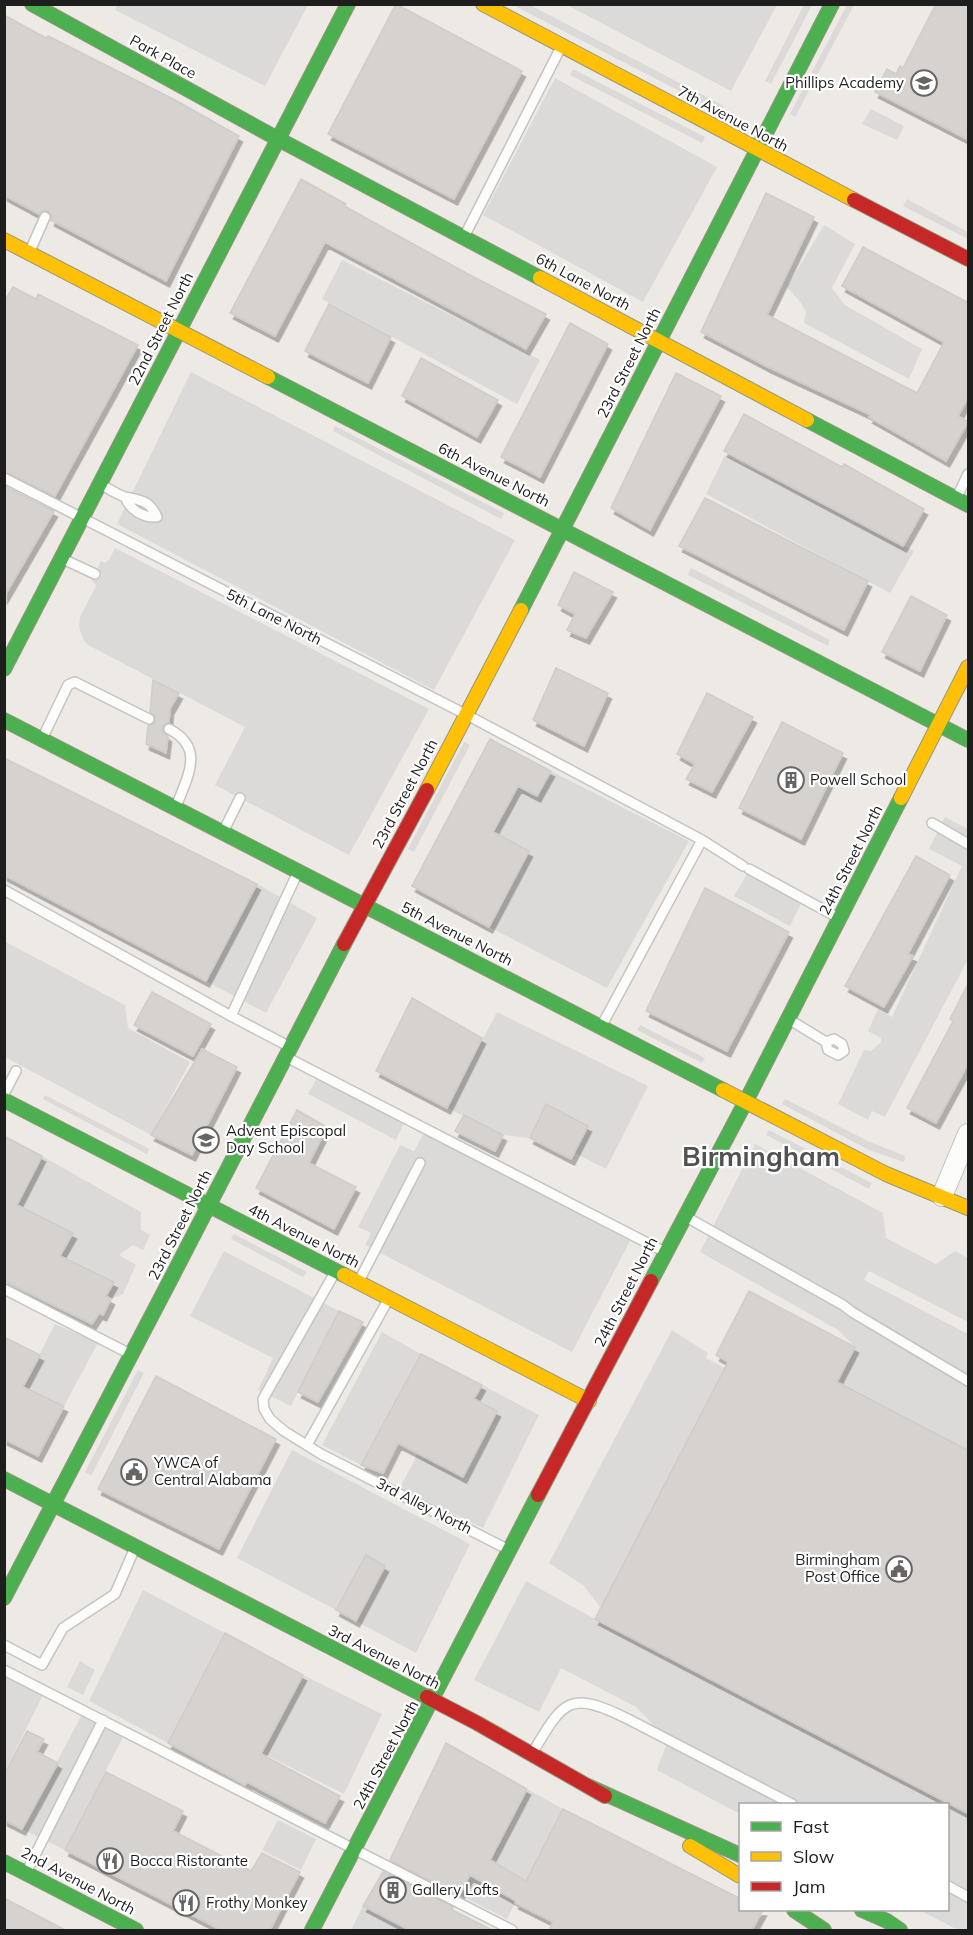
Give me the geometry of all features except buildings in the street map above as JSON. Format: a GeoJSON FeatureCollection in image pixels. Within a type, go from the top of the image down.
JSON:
{"type":"FeatureCollection","features":[{"type":"Feature","properties":{"kind":"main road","name":"Park Place"},"geometry":{"type":"LineString","coordinates":[[32,4],[278,139]]}},
{"type":"Feature","properties":{"kind":"main road","name":"22nd Street North"},"geometry":{"type":"LineString","coordinates":[[4,669],[348,4]]}},
{"type":"Feature","properties":{"kind":"main road","name":"7th Avenue North"},"geometry":{"type":"LineString","coordinates":[[483,4],[757,150],[969,259]]}},
{"type":"Feature","properties":{"kind":"main road","name":"23rd Street North"},"geometry":{"type":"LineString","coordinates":[[4,1598],[466,715],[832,4]]}},
{"type":"Feature","properties":{"kind":"main road","name":"6th Lane North"},"geometry":{"type":"LineString","coordinates":[[278,139],[962,502]]}},
{"type":"Feature","properties":{"kind":"main road","name":"6th Avenue North"},"geometry":{"type":"LineString","coordinates":[[4,240],[969,740]]}},
{"type":"Feature","properties":{"kind":"main road","name":"24th Street North"},"geometry":{"type":"LineString","coordinates":[[312,1930],[746,1101],[969,667]]}},
{"type":"Feature","properties":{"kind":"main road","name":"5th Avenue North"},"geometry":{"type":"LineString","coordinates":[[4,720],[894,1178],[950,1216]]}},
{"type":"Feature","properties":{"kind":"main road","name":"4th Avenue North"},"geometry":{"type":"LineString","coordinates":[[4,1101],[589,1401]]}},
{"type":"Feature","properties":{"kind":"main road","name":"5th Avenue North"},"geometry":{"type":"LineString","coordinates":[[894,1178],[969,1208]]}},
{"type":"Feature","properties":{"kind":"main road"},"geometry":{"type":"LineString","coordinates":[[946,1197],[969,1203]]}},
{"type":"Feature","properties":{"kind":"main road","name":"3rd Avenue North"},"geometry":{"type":"LineString","coordinates":[[4,1479],[477,1723],[739,1875]]}},
{"type":"Feature","properties":{"kind":"main road"},"geometry":{"type":"LineString","coordinates":[[588,1786],[739,1854]]}},
{"type":"Feature","properties":{"kind":"main road","name":"2nd Avenue North"},"geometry":{"type":"LineString","coordinates":[[4,1862],[136,1930]]}},
{"type":"Feature","properties":{"kind":"main road"},"geometry":{"type":"LineString","coordinates":[[864,1911],[887,1921],[900,1930]]}},
{"type":"Feature","properties":{"kind":"main road"},"geometry":{"type":"LineString","coordinates":[[795,1930],[798,1913],[824,1930]]}},
{"type":"Feature","properties":{"kind":"street"},"geometry":{"type":"LineString","coordinates":[[946,1197],[969,1134]]}},
{"type":"Feature","properties":{"kind":"lane"},"geometry":{"type":"LineString","coordinates":[[464,237],[561,46]]}},
{"type":"Feature","properties":{"kind":"lane"},"geometry":{"type":"LineString","coordinates":[[30,253],[45,216]]}},
{"type":"Feature","properties":{"kind":"lane"},"geometry":{"type":"LineString","coordinates":[[962,502],[969,474]]}},
{"type":"Feature","properties":{"kind":"lane","name":"5th Lane North"},"geometry":{"type":"LineString","coordinates":[[4,478],[466,715],[702,840],[746,867],[840,918]]}},
{"type":"Feature","properties":{"kind":"lane"},"geometry":{"type":"LineString","coordinates":[[100,484],[125,497]]}},
{"type":"Feature","properties":{"kind":"lane"},"geometry":{"type":"LineString","coordinates":[[62,558],[95,574]]}},
{"type":"Feature","properties":{"kind":"lane"},"geometry":{"type":"LineString","coordinates":[[42,739],[68,685],[75,682],[149,719]]}},
{"type":"Feature","properties":{"kind":"lane"},"geometry":{"type":"LineString","coordinates":[[169,729],[183,739],[191,751],[191,766],[175,808]]}},
{"type":"Feature","properties":{"kind":"lane"},"geometry":{"type":"LineString","coordinates":[[223,832],[240,798]]}},
{"type":"Feature","properties":{"kind":"lane"},"geometry":{"type":"LineString","coordinates":[[932,823],[969,843]]}},
{"type":"Feature","properties":{"kind":"lane"},"geometry":{"type":"LineString","coordinates":[[601,1027],[702,840]]}},
{"type":"Feature","properties":{"kind":"lane"},"geometry":{"type":"LineString","coordinates":[[231,1016],[298,871]]}},
{"type":"Feature","properties":{"kind":"lane"},"geometry":{"type":"LineString","coordinates":[[4,890],[231,1016],[288,1052],[665,1252]]}},
{"type":"Feature","properties":{"kind":"lane"},"geometry":{"type":"LineString","coordinates":[[788,1019],[826,1042]]}},
{"type":"Feature","properties":{"kind":"lane"},"geometry":{"type":"LineString","coordinates":[[4,1094],[16,1071]]}},
{"type":"Feature","properties":{"kind":"lane"},"geometry":{"type":"LineString","coordinates":[[358,1283],[420,1163]]}},
{"type":"Feature","properties":{"kind":"lane"},"geometry":{"type":"LineString","coordinates":[[684,1216],[843,1305],[969,1381]]}},
{"type":"Feature","properties":{"kind":"lane","name":"3rd Alley North"},"geometry":{"type":"LineString","coordinates":[[336,1271],[263,1399],[264,1409],[270,1419],[284,1431],[338,1463],[509,1550]]}},
{"type":"Feature","properties":{"kind":"lane"},"geometry":{"type":"LineString","coordinates":[[4,1289],[133,1355]]}},
{"type":"Feature","properties":{"kind":"lane"},"geometry":{"type":"LineString","coordinates":[[307,1445],[389,1298]]}},
{"type":"Feature","properties":{"kind":"lane"},"geometry":{"type":"LineString","coordinates":[[4,1645],[42,1665],[63,1628],[115,1594],[135,1547]]}},
{"type":"Feature","properties":{"kind":"lane"},"geometry":{"type":"LineString","coordinates":[[4,1670],[512,1930]]}},
{"type":"Feature","properties":{"kind":"lane"},"geometry":{"type":"LineString","coordinates":[[532,1754],[555,1715],[564,1707],[587,1704],[610,1710],[790,1803]]}},
{"type":"Feature","properties":{"kind":"lane"},"geometry":{"type":"LineString","coordinates":[[26,1873],[103,1720]]}},
{"type":"Feature","properties":{"kind":"lane"},"geometry":{"type":"LineString","coordinates":[[949,1887],[969,1897]]}},
{"type":"Feature","properties":{"kind":"shaded area"},"geometry":{"type":"Polygon","coordinates":[[[118,4],[308,5],[265,86],[115,10],[118,4]]]}},
{"type":"Feature","properties":{"kind":"shaded area"},"geometry":{"type":"Polygon","coordinates":[[[513,5],[530,5],[724,106],[722,113],[513,5]]]}},
{"type":"Feature","properties":{"kind":"shaded area"},"geometry":{"type":"Polygon","coordinates":[[[567,5],[777,5],[731,91],[567,5]]]}},
{"type":"Feature","properties":{"kind":"shaded area"},"geometry":{"type":"Polygon","coordinates":[[[804,5],[812,5],[771,84],[765,81],[804,5]]]}},
{"type":"Feature","properties":{"kind":"shaded area"},"geometry":{"type":"Polygon","coordinates":[[[847,5],[854,5],[795,117],[790,114],[847,5]]]}},
{"type":"Feature","properties":{"kind":"shaded area"},"geometry":{"type":"Polygon","coordinates":[[[573,69],[705,137],[702,143],[570,75],[573,69]]]}},
{"type":"Feature","properties":{"kind":"shaded area"},"geometry":{"type":"Polygon","coordinates":[[[555,78],[717,167],[643,302],[483,215],[555,78]]]}},
{"type":"Feature","properties":{"kind":"shaded area"},"geometry":{"type":"Polygon","coordinates":[[[871,109],[904,126],[897,140],[862,124],[871,109]]]}},
{"type":"Feature","properties":{"kind":"shaded area"},"geometry":{"type":"Polygon","coordinates":[[[907,199],[968,232],[968,239],[903,206],[907,199]]]}},
{"type":"Feature","properties":{"kind":"shaded area"},"geometry":{"type":"Polygon","coordinates":[[[824,225],[855,244],[832,288],[845,305],[922,349],[909,379],[804,323],[806,312],[787,287],[824,225]]]}},
{"type":"Feature","properties":{"kind":"shaded area"},"geometry":{"type":"Polygon","coordinates":[[[342,260],[540,360],[517,404],[322,299],[342,260]]]}},
{"type":"Feature","properties":{"kind":"shaded area"},"geometry":{"type":"Polygon","coordinates":[[[191,372],[515,540],[434,690],[117,524],[191,372]]]}},
{"type":"Feature","properties":{"kind":"shaded area"},"geometry":{"type":"Polygon","coordinates":[[[335,426],[504,513],[501,519],[333,431],[335,426]]]}},
{"type":"Feature","properties":{"kind":"shaded area"},"geometry":{"type":"Polygon","coordinates":[[[725,455],[914,551],[890,593],[706,494],[725,455]]]}},
{"type":"Feature","properties":{"kind":"shaded area"},"geometry":{"type":"Polygon","coordinates":[[[115,548],[429,709],[349,855],[215,785],[245,727],[88,645],[83,639],[79,627],[80,617],[96,586],[92,580],[101,561],[105,563],[109,560],[115,548]]]}},
{"type":"Feature","properties":{"kind":"shaded area"},"geometry":{"type":"Polygon","coordinates":[[[691,568],[830,640],[828,646],[688,575],[691,568]]]}},
{"type":"Feature","properties":{"kind":"shaded area"},"geometry":{"type":"Polygon","coordinates":[[[464,742],[470,745],[414,852],[408,849],[464,742]]]}},
{"type":"Feature","properties":{"kind":"shaded area"},"geometry":{"type":"Polygon","coordinates":[[[551,771],[689,841],[607,988],[489,927],[529,852],[493,832],[518,786],[537,796],[551,771]]]}},
{"type":"Feature","properties":{"kind":"shaded area"},"geometry":{"type":"Polygon","coordinates":[[[945,817],[968,829],[968,959],[885,1117],[872,1111],[868,1120],[838,1104],[864,1050],[871,1051],[881,1042],[881,1038],[868,1031],[878,1009],[892,1017],[962,866],[929,849],[945,817]]]}},
{"type":"Feature","properties":{"kind":"shaded area"},"geometry":{"type":"Polygon","coordinates":[[[748,872],[802,902],[790,926],[734,896],[748,872]]]}},
{"type":"Feature","properties":{"kind":"shaded area"},"geometry":{"type":"Polygon","coordinates":[[[257,884],[317,918],[266,1013],[206,981],[257,884]]]}},
{"type":"Feature","properties":{"kind":"shaded area"},"geometry":{"type":"Polygon","coordinates":[[[4,941],[125,1005],[128,1028],[190,1062],[151,1135],[5,1057],[4,941]]]}},
{"type":"Feature","properties":{"kind":"shaded area"},"geometry":{"type":"Polygon","coordinates":[[[497,1012],[648,1086],[606,1169],[575,1153],[587,1126],[546,1105],[530,1138],[503,1135],[447,1108],[497,1012]]]}},
{"type":"Feature","properties":{"kind":"shaded area"},"geometry":{"type":"Polygon","coordinates":[[[640,1025],[705,1058],[702,1063],[637,1030],[640,1025]]]}},
{"type":"Feature","properties":{"kind":"shaded area"},"geometry":{"type":"Polygon","coordinates":[[[317,1078],[404,1123],[396,1140],[308,1094],[317,1078]]]}},
{"type":"Feature","properties":{"kind":"shaded area"},"geometry":{"type":"Polygon","coordinates":[[[45,1095],[149,1149],[147,1154],[43,1099],[45,1095]]]}},
{"type":"Feature","properties":{"kind":"shaded area"},"geometry":{"type":"Polygon","coordinates":[[[785,1099],[868,1141],[905,1156],[904,1162],[869,1150],[782,1104],[785,1099]]]}},
{"type":"Feature","properties":{"kind":"shaded area"},"geometry":{"type":"Polygon","coordinates":[[[769,1130],[872,1183],[869,1189],[766,1135],[769,1130]]]}},
{"type":"Feature","properties":{"kind":"shaded area"},"geometry":{"type":"Polygon","coordinates":[[[424,1133],[630,1241],[572,1352],[365,1245],[371,1233],[358,1227],[400,1145],[414,1151],[424,1133]]]}},
{"type":"Feature","properties":{"kind":"shaded area"},"geometry":{"type":"Polygon","coordinates":[[[755,1144],[883,1213],[886,1238],[936,1264],[955,1251],[968,1258],[968,1322],[869,1271],[864,1280],[968,1334],[968,1451],[837,1382],[855,1347],[838,1330],[700,1252],[755,1144]]]}},
{"type":"Feature","properties":{"kind":"shaded area"},"geometry":{"type":"Polygon","coordinates":[[[42,1156],[141,1212],[141,1230],[150,1235],[143,1250],[133,1245],[119,1255],[136,1265],[123,1294],[111,1299],[106,1296],[114,1282],[60,1256],[17,1205],[42,1156]]]}},
{"type":"Feature","properties":{"kind":"shaded area"},"geometry":{"type":"Polygon","coordinates":[[[234,1234],[307,1272],[303,1277],[231,1239],[234,1234]]]}},
{"type":"Feature","properties":{"kind":"shaded area"},"geometry":{"type":"Polygon","coordinates":[[[224,1251],[339,1311],[291,1406],[258,1390],[273,1358],[190,1316],[224,1251]]]}},
{"type":"Feature","properties":{"kind":"shaded area"},"geometry":{"type":"Polygon","coordinates":[[[55,1324],[98,1343],[64,1406],[23,1387],[55,1324]]]}},
{"type":"Feature","properties":{"kind":"shaded area"},"geometry":{"type":"Polygon","coordinates":[[[672,1330],[708,1353],[706,1358],[725,1368],[601,1608],[583,1585],[549,1563],[672,1330]]]}},
{"type":"Feature","properties":{"kind":"shaded area"},"geometry":{"type":"Polygon","coordinates":[[[382,1332],[421,1354],[361,1465],[322,1445],[382,1332]]]}},
{"type":"Feature","properties":{"kind":"shaded area"},"geometry":{"type":"Polygon","coordinates":[[[138,1370],[144,1373],[91,1476],[85,1472],[138,1370]]]}},
{"type":"Feature","properties":{"kind":"shaded area"},"geometry":{"type":"Polygon","coordinates":[[[482,1385],[539,1415],[483,1528],[400,1488],[418,1453],[463,1477],[497,1411],[474,1399],[482,1385]]]}},
{"type":"Feature","properties":{"kind":"shaded area"},"geometry":{"type":"Polygon","coordinates":[[[292,1450],[470,1544],[416,1653],[356,1621],[385,1566],[366,1555],[336,1610],[237,1558],[292,1450]]]}},
{"type":"Feature","properties":{"kind":"shaded area"},"geometry":{"type":"Polygon","coordinates":[[[526,1581],[947,1803],[739,1803],[739,1813],[657,1770],[668,1740],[636,1707],[561,1668],[539,1712],[474,1680],[526,1581]]]}},
{"type":"Feature","properties":{"kind":"shaded area"},"geometry":{"type":"Polygon","coordinates":[[[143,1590],[225,1633],[168,1743],[89,1701],[143,1590]]]}},
{"type":"Feature","properties":{"kind":"shaded area"},"geometry":{"type":"Polygon","coordinates":[[[80,1661],[95,1670],[83,1695],[67,1687],[80,1661]]]}},
{"type":"Feature","properties":{"kind":"shaded area"},"geometry":{"type":"Polygon","coordinates":[[[5,1675],[43,1695],[5,1771],[5,1675]]]}},
{"type":"Feature","properties":{"kind":"shaded area"},"geometry":{"type":"Polygon","coordinates":[[[303,1675],[382,1714],[344,1794],[262,1753],[303,1675]]]}},
{"type":"Feature","properties":{"kind":"shaded area"},"geometry":{"type":"Polygon","coordinates":[[[81,1716],[123,1737],[65,1850],[22,1829],[81,1716]]]}},
{"type":"Feature","properties":{"kind":"shaded area"},"geometry":{"type":"Polygon","coordinates":[[[527,1789],[563,1809],[507,1919],[460,1895],[470,1875],[492,1887],[503,1868],[490,1860],[527,1789]]]}},
{"type":"Feature","properties":{"kind":"shaded area"},"geometry":{"type":"Polygon","coordinates":[[[949,1804],[968,1814],[968,1930],[958,1930],[921,1911],[949,1911],[949,1804]]]}},
{"type":"Feature","properties":{"kind":"shaded area"},"geometry":{"type":"Polygon","coordinates":[[[278,1820],[316,1839],[301,1870],[262,1850],[278,1820]]]}},
{"type":"Feature","properties":{"kind":"shaded area"},"geometry":{"type":"Polygon","coordinates":[[[363,1906],[409,1930],[351,1930],[363,1906]]]}},
{"type":"Feature","properties":{"kind":"traffic: fast"},"geometry":{"type":"LineString","coordinates":[[32,4],[278,139],[540,278]]}},
{"type":"Feature","properties":{"kind":"traffic: fast"},"geometry":{"type":"LineString","coordinates":[[4,669],[348,4]]}},
{"type":"Feature","properties":{"kind":"traffic: fast"},"geometry":{"type":"LineString","coordinates":[[521,610],[832,4]]}},
{"type":"Feature","properties":{"kind":"traffic: fast"},"geometry":{"type":"LineString","coordinates":[[268,377],[968,740]]}},
{"type":"Feature","properties":{"kind":"traffic: fast"},"geometry":{"type":"LineString","coordinates":[[807,420],[968,505]]}},
{"type":"Feature","properties":{"kind":"traffic: fast"},"geometry":{"type":"LineString","coordinates":[[4,720],[723,1090]]}},
{"type":"Feature","properties":{"kind":"traffic: fast"},"geometry":{"type":"LineString","coordinates":[[651,1281],[901,798]]}},
{"type":"Feature","properties":{"kind":"traffic: fast"},"geometry":{"type":"LineString","coordinates":[[4,1598],[344,944]]}},
{"type":"Feature","properties":{"kind":"traffic: fast"},"geometry":{"type":"LineString","coordinates":[[4,1100],[344,1275]]}},
{"type":"Feature","properties":{"kind":"traffic: fast"},"geometry":{"type":"LineString","coordinates":[[4,1479],[427,1697]]}},
{"type":"Feature","properties":{"kind":"traffic: fast"},"geometry":{"type":"LineString","coordinates":[[312,1930],[538,1495]]}},
{"type":"Feature","properties":{"kind":"traffic: fast"},"geometry":{"type":"LineString","coordinates":[[588,1786],[739,1855]]}},
{"type":"Feature","properties":{"kind":"traffic: fast"},"geometry":{"type":"LineString","coordinates":[[4,1862],[136,1930]]}},
{"type":"Feature","properties":{"kind":"traffic: fast"},"geometry":{"type":"LineString","coordinates":[[796,1911],[824,1930]]}},
{"type":"Feature","properties":{"kind":"traffic: fast"},"geometry":{"type":"LineString","coordinates":[[864,1911],[887,1921],[900,1930]]}},
{"type":"Feature","properties":{"kind":"traffic: slow"},"geometry":{"type":"LineString","coordinates":[[483,4],[854,200]]}},
{"type":"Feature","properties":{"kind":"traffic: slow"},"geometry":{"type":"LineString","coordinates":[[4,240],[268,377]]}},
{"type":"Feature","properties":{"kind":"traffic: slow"},"geometry":{"type":"LineString","coordinates":[[540,278],[807,420]]}},
{"type":"Feature","properties":{"kind":"traffic: slow"},"geometry":{"type":"LineString","coordinates":[[427,790],[521,610]]}},
{"type":"Feature","properties":{"kind":"traffic: slow"},"geometry":{"type":"LineString","coordinates":[[901,798],[968,667]]}},
{"type":"Feature","properties":{"kind":"traffic: slow"},"geometry":{"type":"LineString","coordinates":[[723,1090],[886,1174],[968,1208]]}},
{"type":"Feature","properties":{"kind":"traffic: slow"},"geometry":{"type":"LineString","coordinates":[[344,1275],[589,1401]]}},
{"type":"Feature","properties":{"kind":"traffic: slow"},"geometry":{"type":"LineString","coordinates":[[690,1846],[739,1875]]}},
{"type":"Feature","properties":{"kind":"traffic: jam"},"geometry":{"type":"LineString","coordinates":[[854,200],[968,259]]}},
{"type":"Feature","properties":{"kind":"traffic: jam"},"geometry":{"type":"LineString","coordinates":[[344,944],[427,790]]}},
{"type":"Feature","properties":{"kind":"traffic: jam"},"geometry":{"type":"LineString","coordinates":[[538,1495],[651,1281]]}},
{"type":"Feature","properties":{"kind":"traffic: jam"},"geometry":{"type":"LineString","coordinates":[[427,1697],[605,1796]]}},
{"type":"Feature","properties":{"kind":"place","name":"Phillips Academy"},"geometry":{"type":"Point","coordinates":[924,83]}},
{"type":"Feature","properties":{"kind":"place","name":"Powell School"},"geometry":{"type":"Point","coordinates":[791,780]}},
{"type":"Feature","properties":{"kind":"place","name":"Advent Episcopal Day School"},"geometry":{"type":"Point","coordinates":[206,1140]}},
{"type":"Feature","properties":{"kind":"place","name":"YWCA of Central Alabama"},"geometry":{"type":"Point","coordinates":[134,1472]}},
{"type":"Feature","properties":{"kind":"place","name":"Birmingham Post Office"},"geometry":{"type":"Point","coordinates":[899,1569]}},
{"type":"Feature","properties":{"kind":"place","name":"Bocca Ristorante"},"geometry":{"type":"Point","coordinates":[110,1861]}},
{"type":"Feature","properties":{"kind":"place","name":"Gallery Lofts"},"geometry":{"type":"Point","coordinates":[393,1890]}},
{"type":"Feature","properties":{"kind":"place","name":"Frothy Monkey"},"geometry":{"type":"Point","coordinates":[186,1903]}},
{"type":"Feature","properties":{"kind":"district","name":"Birmingham"},"geometry":{"type":"Point","coordinates":[761,1157]}}]}
